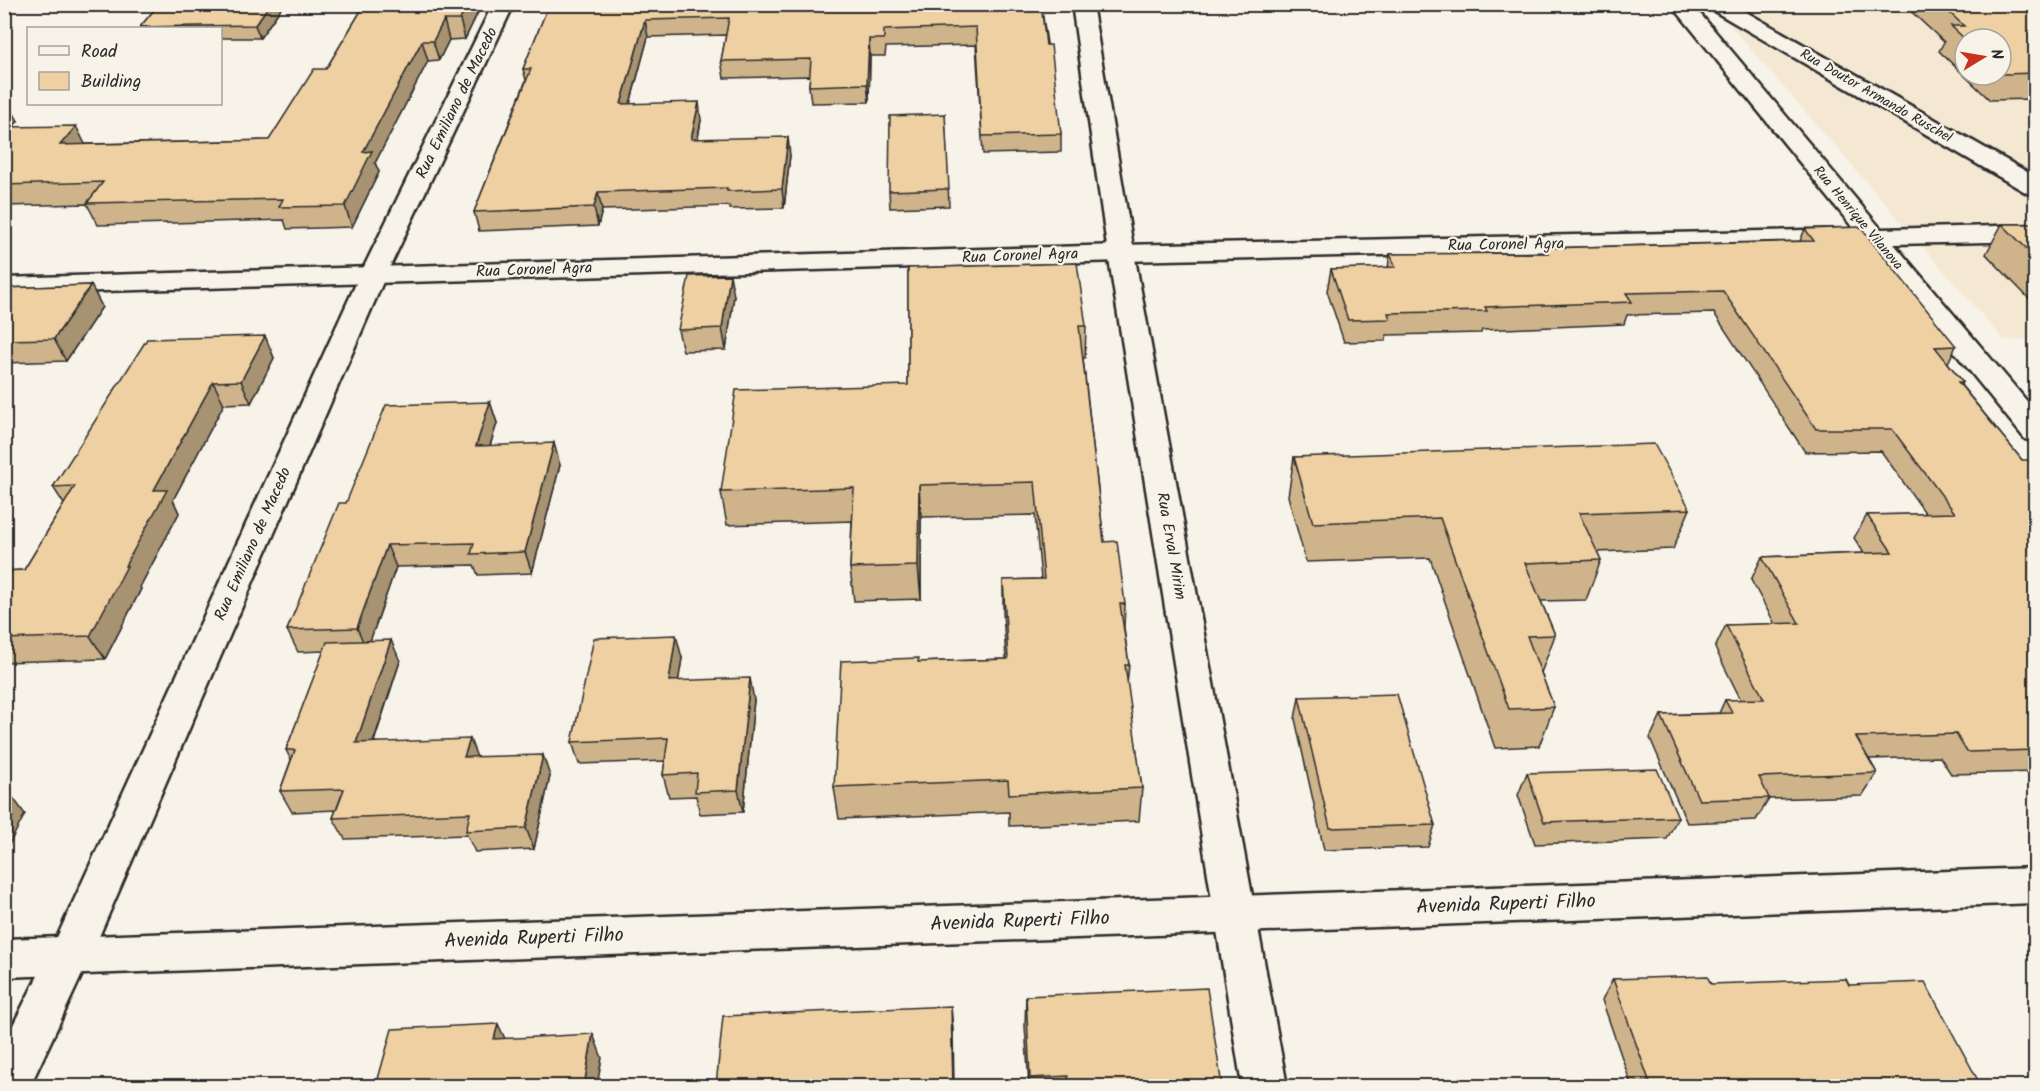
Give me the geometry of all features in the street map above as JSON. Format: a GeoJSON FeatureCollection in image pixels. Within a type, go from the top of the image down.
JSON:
{"type":"FeatureCollection","features":[{"type":"Feature","properties":{"kind":"street","name":"Rua Emiliano de Macedo"},"geometry":{"type":"LineString","coordinates":[[7,1086],[70,955],[373,275],[504,4]]}},
{"type":"Feature","properties":{"kind":"street","name":"Rua Erval Mirim"},"geometry":{"type":"LineString","coordinates":[[1082,4],[1121,253],[1265,1086]]}},
{"type":"Feature","properties":{"kind":"street","name":"Rua Henrique Vilanova"},"geometry":{"type":"LineString","coordinates":[[1681,4],[2036,432]]}},
{"type":"Feature","properties":{"kind":"street","name":"Rua Doutor Armando Ruschel"},"geometry":{"type":"LineString","coordinates":[[1716,4],[2036,188]]}},
{"type":"Feature","properties":{"kind":"street","name":"Rua Coronel Agra"},"geometry":{"type":"LineString","coordinates":[[4,286],[1121,253],[2036,233]]}},
{"type":"Feature","properties":{"kind":"street","name":"Avenida Ruperti Filho"},"geometry":{"type":"LineString","coordinates":[[4,958],[2036,885]]}},
{"type":"Feature","properties":{"kind":"shaded area"},"geometry":{"type":"Polygon","coordinates":[[[1712,5],[1938,5],[1980,27],[1953,27],[1953,87],[2013,87],[2013,44],[2035,56],[2035,339],[2004,340],[1712,5]]]}},
{"type":"Feature","properties":{"kind":"building"},"geometry":{"type":"Polygon","coordinates":[[[159,4],[270,4],[255,25],[140,27],[159,4]]]}},
{"type":"Feature","properties":{"kind":"building"},"geometry":{"type":"Polygon","coordinates":[[[365,4],[467,4],[460,20],[444,20],[433,41],[422,41],[363,152],[372,151],[345,206],[279,207],[283,199],[87,203],[103,182],[4,185],[4,127],[76,126],[60,145],[269,140],[314,69],[326,69],[365,4]]]}},
{"type":"Feature","properties":{"kind":"building"},"geometry":{"type":"Polygon","coordinates":[[[549,4],[1041,4],[1046,45],[1051,45],[1061,134],[982,136],[976,27],[884,30],[884,39],[869,39],[867,84],[809,86],[811,59],[721,61],[729,18],[645,20],[621,104],[699,102],[691,139],[788,137],[782,189],[727,191],[727,188],[598,192],[594,207],[474,212],[531,69],[523,69],[549,4]]]}},
{"type":"Feature","properties":{"kind":"building"},"geometry":{"type":"Polygon","coordinates":[[[1940,4],[2036,4],[2036,73],[2013,74],[2013,27],[1953,28],[1951,26],[1964,26],[1940,4]]]}},
{"type":"Feature","properties":{"kind":"building"},"geometry":{"type":"Polygon","coordinates":[[[945,114],[949,189],[889,191],[890,116],[945,114]]]}},
{"type":"Feature","properties":{"kind":"building"},"geometry":{"type":"Polygon","coordinates":[[[2002,224],[2036,224],[2036,258],[2002,224]]]}},
{"type":"Feature","properties":{"kind":"building"},"geometry":{"type":"Polygon","coordinates":[[[1860,227],[1956,346],[1935,347],[1963,382],[1958,382],[2022,460],[2028,460],[2036,469],[2036,750],[1967,752],[1956,734],[1856,737],[1877,773],[1759,777],[1769,798],[1699,800],[1661,715],[1732,713],[1725,700],[1764,699],[1726,625],[1799,623],[1762,557],[1892,552],[1867,515],[1955,513],[1892,429],[1816,429],[1723,291],[1626,293],[1632,302],[1485,307],[1487,311],[1388,313],[1390,319],[1348,320],[1331,269],[1396,267],[1390,254],[1548,253],[1545,248],[1814,241],[1805,229],[1860,227]]]}},
{"type":"Feature","properties":{"kind":"building"},"geometry":{"type":"Polygon","coordinates":[[[1077,263],[1086,326],[1079,326],[1104,542],[1117,541],[1125,604],[1120,604],[1129,665],[1125,665],[1142,788],[1009,794],[1008,780],[834,787],[841,661],[919,658],[918,662],[1008,659],[1003,580],[1044,579],[1035,482],[919,485],[918,566],[850,568],[854,488],[721,492],[736,390],[908,385],[908,268],[1077,263]]]}},
{"type":"Feature","properties":{"kind":"building"},"geometry":{"type":"Polygon","coordinates":[[[730,275],[722,328],[678,330],[689,276],[730,275]]]}},
{"type":"Feature","properties":{"kind":"building"},"geometry":{"type":"Polygon","coordinates":[[[91,285],[54,339],[4,340],[4,288],[91,285]]]}},
{"type":"Feature","properties":{"kind":"building"},"geometry":{"type":"Polygon","coordinates":[[[265,336],[241,381],[213,382],[154,490],[167,490],[90,636],[4,639],[4,571],[24,570],[75,486],[53,487],[147,339],[265,336]]]}},
{"type":"Feature","properties":{"kind":"building"},"geometry":{"type":"Polygon","coordinates":[[[490,402],[476,446],[554,443],[525,552],[471,554],[474,543],[387,545],[357,628],[287,630],[339,503],[346,503],[386,405],[490,402]]]}},
{"type":"Feature","properties":{"kind":"building"},"geometry":{"type":"Polygon","coordinates":[[[1654,444],[1690,509],[1579,513],[1601,560],[1525,563],[1555,635],[1527,636],[1554,707],[1509,709],[1440,518],[1313,523],[1294,457],[1654,444]]]}},
{"type":"Feature","properties":{"kind":"building"},"geometry":{"type":"Polygon","coordinates":[[[676,635],[669,681],[750,678],[738,790],[695,792],[697,773],[663,775],[668,738],[572,742],[594,638],[676,635]]]}},
{"type":"Feature","properties":{"kind":"building"},"geometry":{"type":"Polygon","coordinates":[[[391,640],[356,743],[470,739],[464,757],[543,755],[526,828],[466,831],[470,813],[333,818],[344,789],[280,791],[295,750],[286,750],[327,642],[391,640]]]}},
{"type":"Feature","properties":{"kind":"building"},"geometry":{"type":"Polygon","coordinates":[[[1397,694],[1435,825],[1330,828],[1299,697],[1397,694]]]}},
{"type":"Feature","properties":{"kind":"building"},"geometry":{"type":"Polygon","coordinates":[[[1657,769],[1678,817],[1544,822],[1527,773],[1657,769]]]}},
{"type":"Feature","properties":{"kind":"building"},"geometry":{"type":"Polygon","coordinates":[[[1707,976],[1711,984],[1846,979],[1849,985],[1925,982],[1981,1086],[1606,1086],[1606,1084],[1650,1083],[1613,979],[1707,976]]]}},
{"type":"Feature","properties":{"kind":"building"},"geometry":{"type":"Polygon","coordinates":[[[1207,988],[1222,1086],[1069,1086],[1068,1076],[1030,1078],[1026,996],[1207,988]]]}},
{"type":"Feature","properties":{"kind":"building"},"geometry":{"type":"Polygon","coordinates":[[[951,1006],[953,1086],[716,1086],[723,1016],[951,1006]]]}},
{"type":"Feature","properties":{"kind":"building"},"geometry":{"type":"Polygon","coordinates":[[[498,1024],[494,1039],[593,1034],[584,1086],[376,1086],[392,1029],[498,1024]]]}}]}
